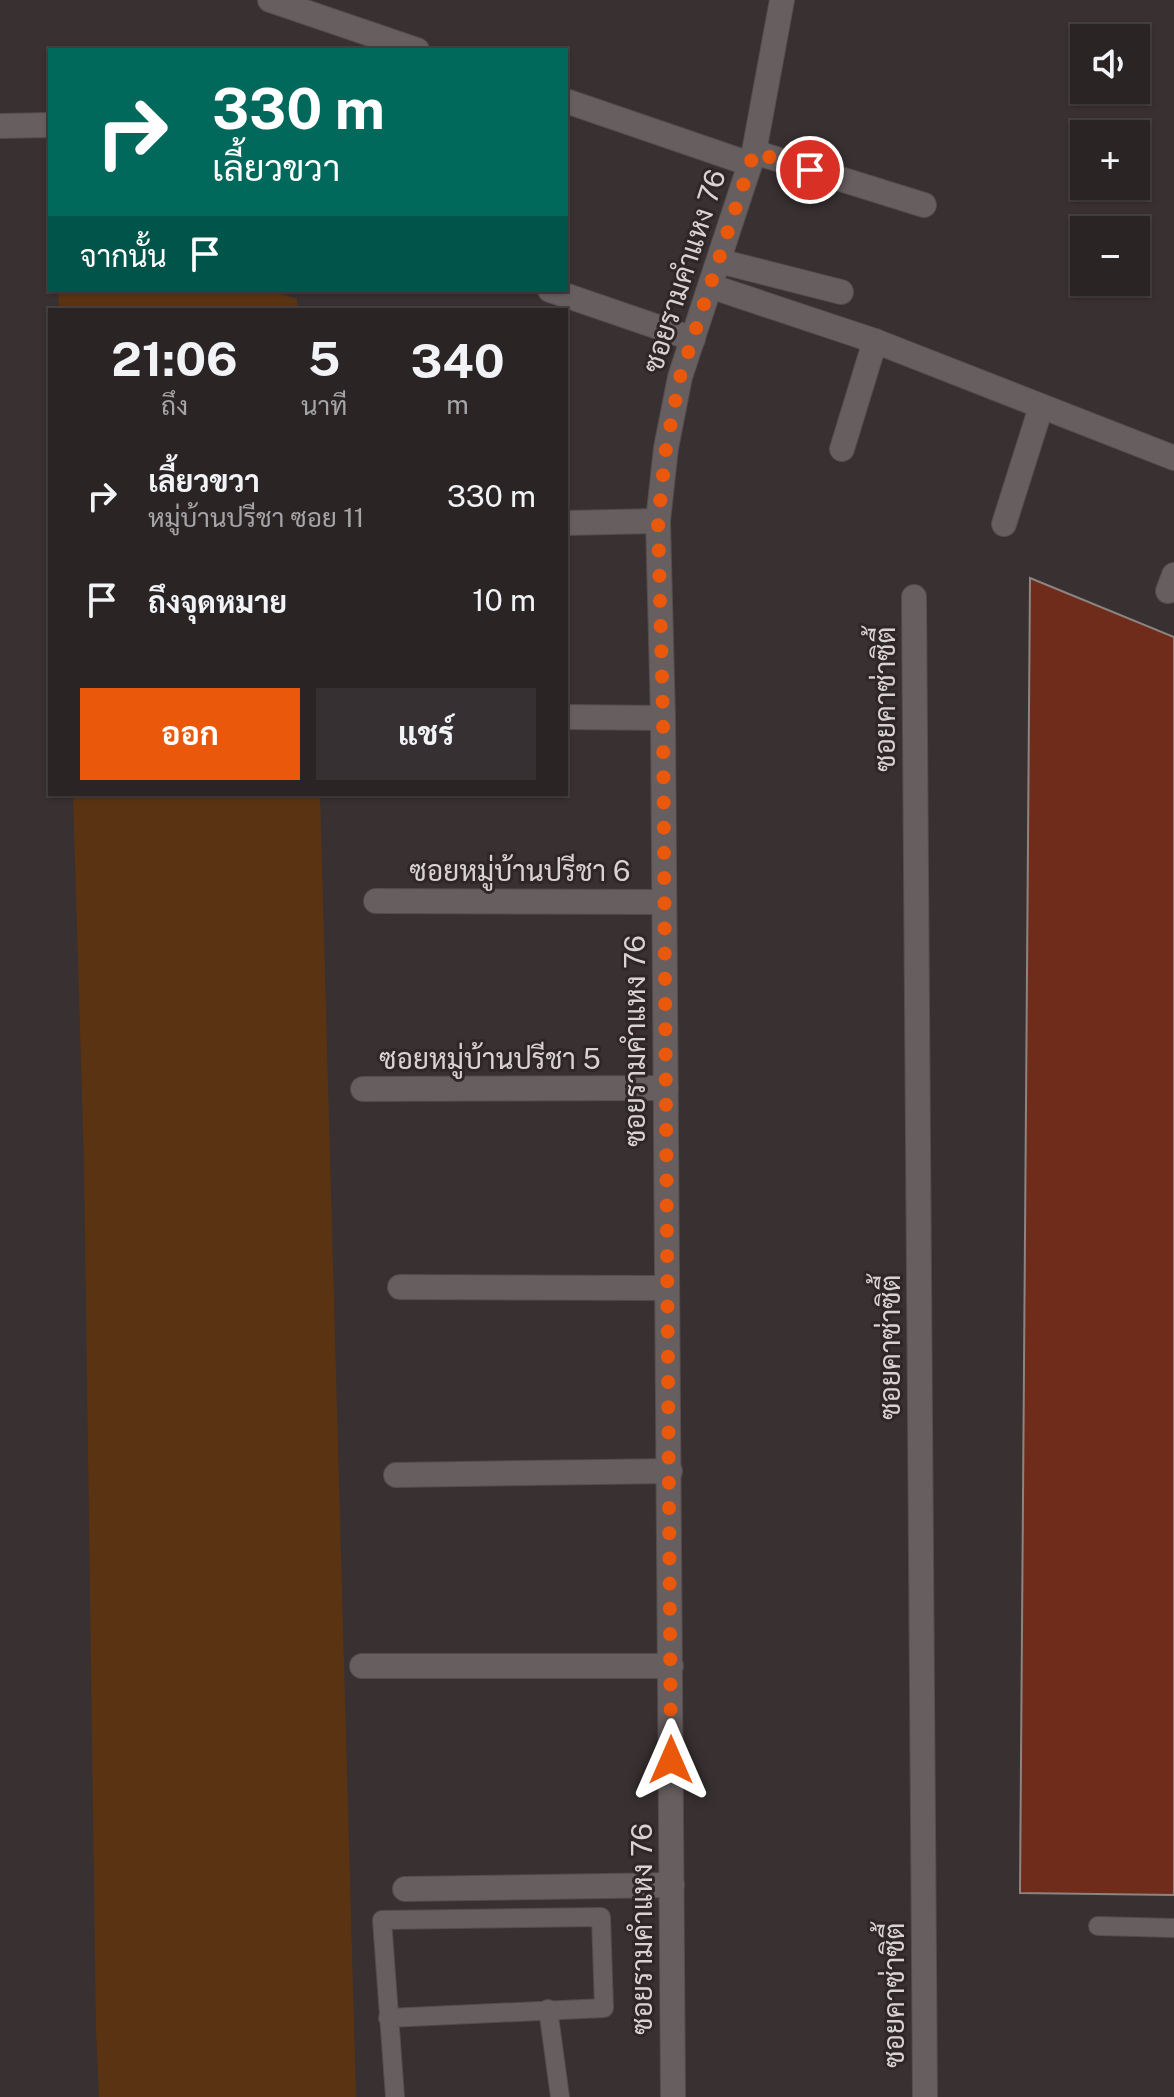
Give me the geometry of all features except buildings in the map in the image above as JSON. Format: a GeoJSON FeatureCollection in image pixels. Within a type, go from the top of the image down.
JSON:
{"type":"FeatureCollection","features":[{"type":"Feature","properties":{"kind":"street"},"geometry":{"type":"LineString","coordinates":[[270,0],[411,48]]}},
{"type":"Feature","properties":{"kind":"street","name":"ซอยรามคำแหง 76"},"geometry":{"type":"LineString","coordinates":[[673,2097],[663,718],[658,521],[666,448],[680,377],[752,158],[782,0]]}},
{"type":"Feature","properties":{"kind":"street"},"geometry":{"type":"LineString","coordinates":[[568,102],[752,158],[924,205]]}},
{"type":"Feature","properties":{"kind":"street"},"geometry":{"type":"LineString","coordinates":[[0,126],[48,125]]}},
{"type":"Feature","properties":{"kind":"street"},"geometry":{"type":"LineString","coordinates":[[719,261],[841,292]]}},
{"type":"Feature","properties":{"kind":"street"},"geometry":{"type":"LineString","coordinates":[[710,286],[875,341],[1174,458]]}},
{"type":"Feature","properties":{"kind":"street"},"geometry":{"type":"LineString","coordinates":[[556,292],[693,339]]}},
{"type":"Feature","properties":{"kind":"street"},"geometry":{"type":"LineString","coordinates":[[842,449],[875,341]]}},
{"type":"Feature","properties":{"kind":"street"},"geometry":{"type":"LineString","coordinates":[[1004,524],[1041,407]]}},
{"type":"Feature","properties":{"kind":"street"},"geometry":{"type":"LineString","coordinates":[[568,523],[658,521]]}},
{"type":"Feature","properties":{"kind":"street","name":"ซอยคาซ่าซิตี้"},"geometry":{"type":"LineString","coordinates":[[914,597],[925,2097]]}},
{"type":"Feature","properties":{"kind":"street"},"geometry":{"type":"LineString","coordinates":[[568,717],[663,718]]}},
{"type":"Feature","properties":{"kind":"street","name":"ซอยหมู่บ้านปรีชา 6"},"geometry":{"type":"LineString","coordinates":[[376,901],[664,902]]}},
{"type":"Feature","properties":{"kind":"street","name":"ซอยหมู่บ้านปรีชา 5"},"geometry":{"type":"LineString","coordinates":[[363,1089],[666,1088]]}},
{"type":"Feature","properties":{"kind":"street"},"geometry":{"type":"LineString","coordinates":[[400,1287],[667,1288]]}},
{"type":"Feature","properties":{"kind":"street"},"geometry":{"type":"LineString","coordinates":[[396,1475],[670,1471]]}},
{"type":"Feature","properties":{"kind":"street"},"geometry":{"type":"LineString","coordinates":[[362,1666],[671,1666]]}},
{"type":"Feature","properties":{"kind":"street"},"geometry":{"type":"LineString","coordinates":[[405,1889],[672,1885]]}},
{"type":"Feature","properties":{"kind":"lane"},"geometry":{"type":"LineString","coordinates":[[388,2018],[604,2008],[601,1917],[382,1920],[388,2018],[395,2097]]}},
{"type":"Feature","properties":{"kind":"lane"},"geometry":{"type":"LineString","coordinates":[[1098,1926],[1174,1928]]}},
{"type":"Feature","properties":{"kind":"lane"},"geometry":{"type":"LineString","coordinates":[[548,2009],[560,2097]]}},
{"type":"Feature","properties":{"kind":"shaded area"},"geometry":{"type":"Polygon","coordinates":[[[58,292],[275,292],[297,299],[297,308],[59,308],[58,292]]]}},
{"type":"Feature","properties":{"kind":"shaded area"},"geometry":{"type":"Polygon","coordinates":[[[73,796],[320,796],[356,2097],[99,2097],[84,1164],[73,796]]]}},
{"type":"Feature","properties":{"kind":"route"},"geometry":{"type":"LineString","coordinates":[[671,1760],[663,718],[658,521],[666,448],[680,377],[754,152],[810,170]]}}]}
